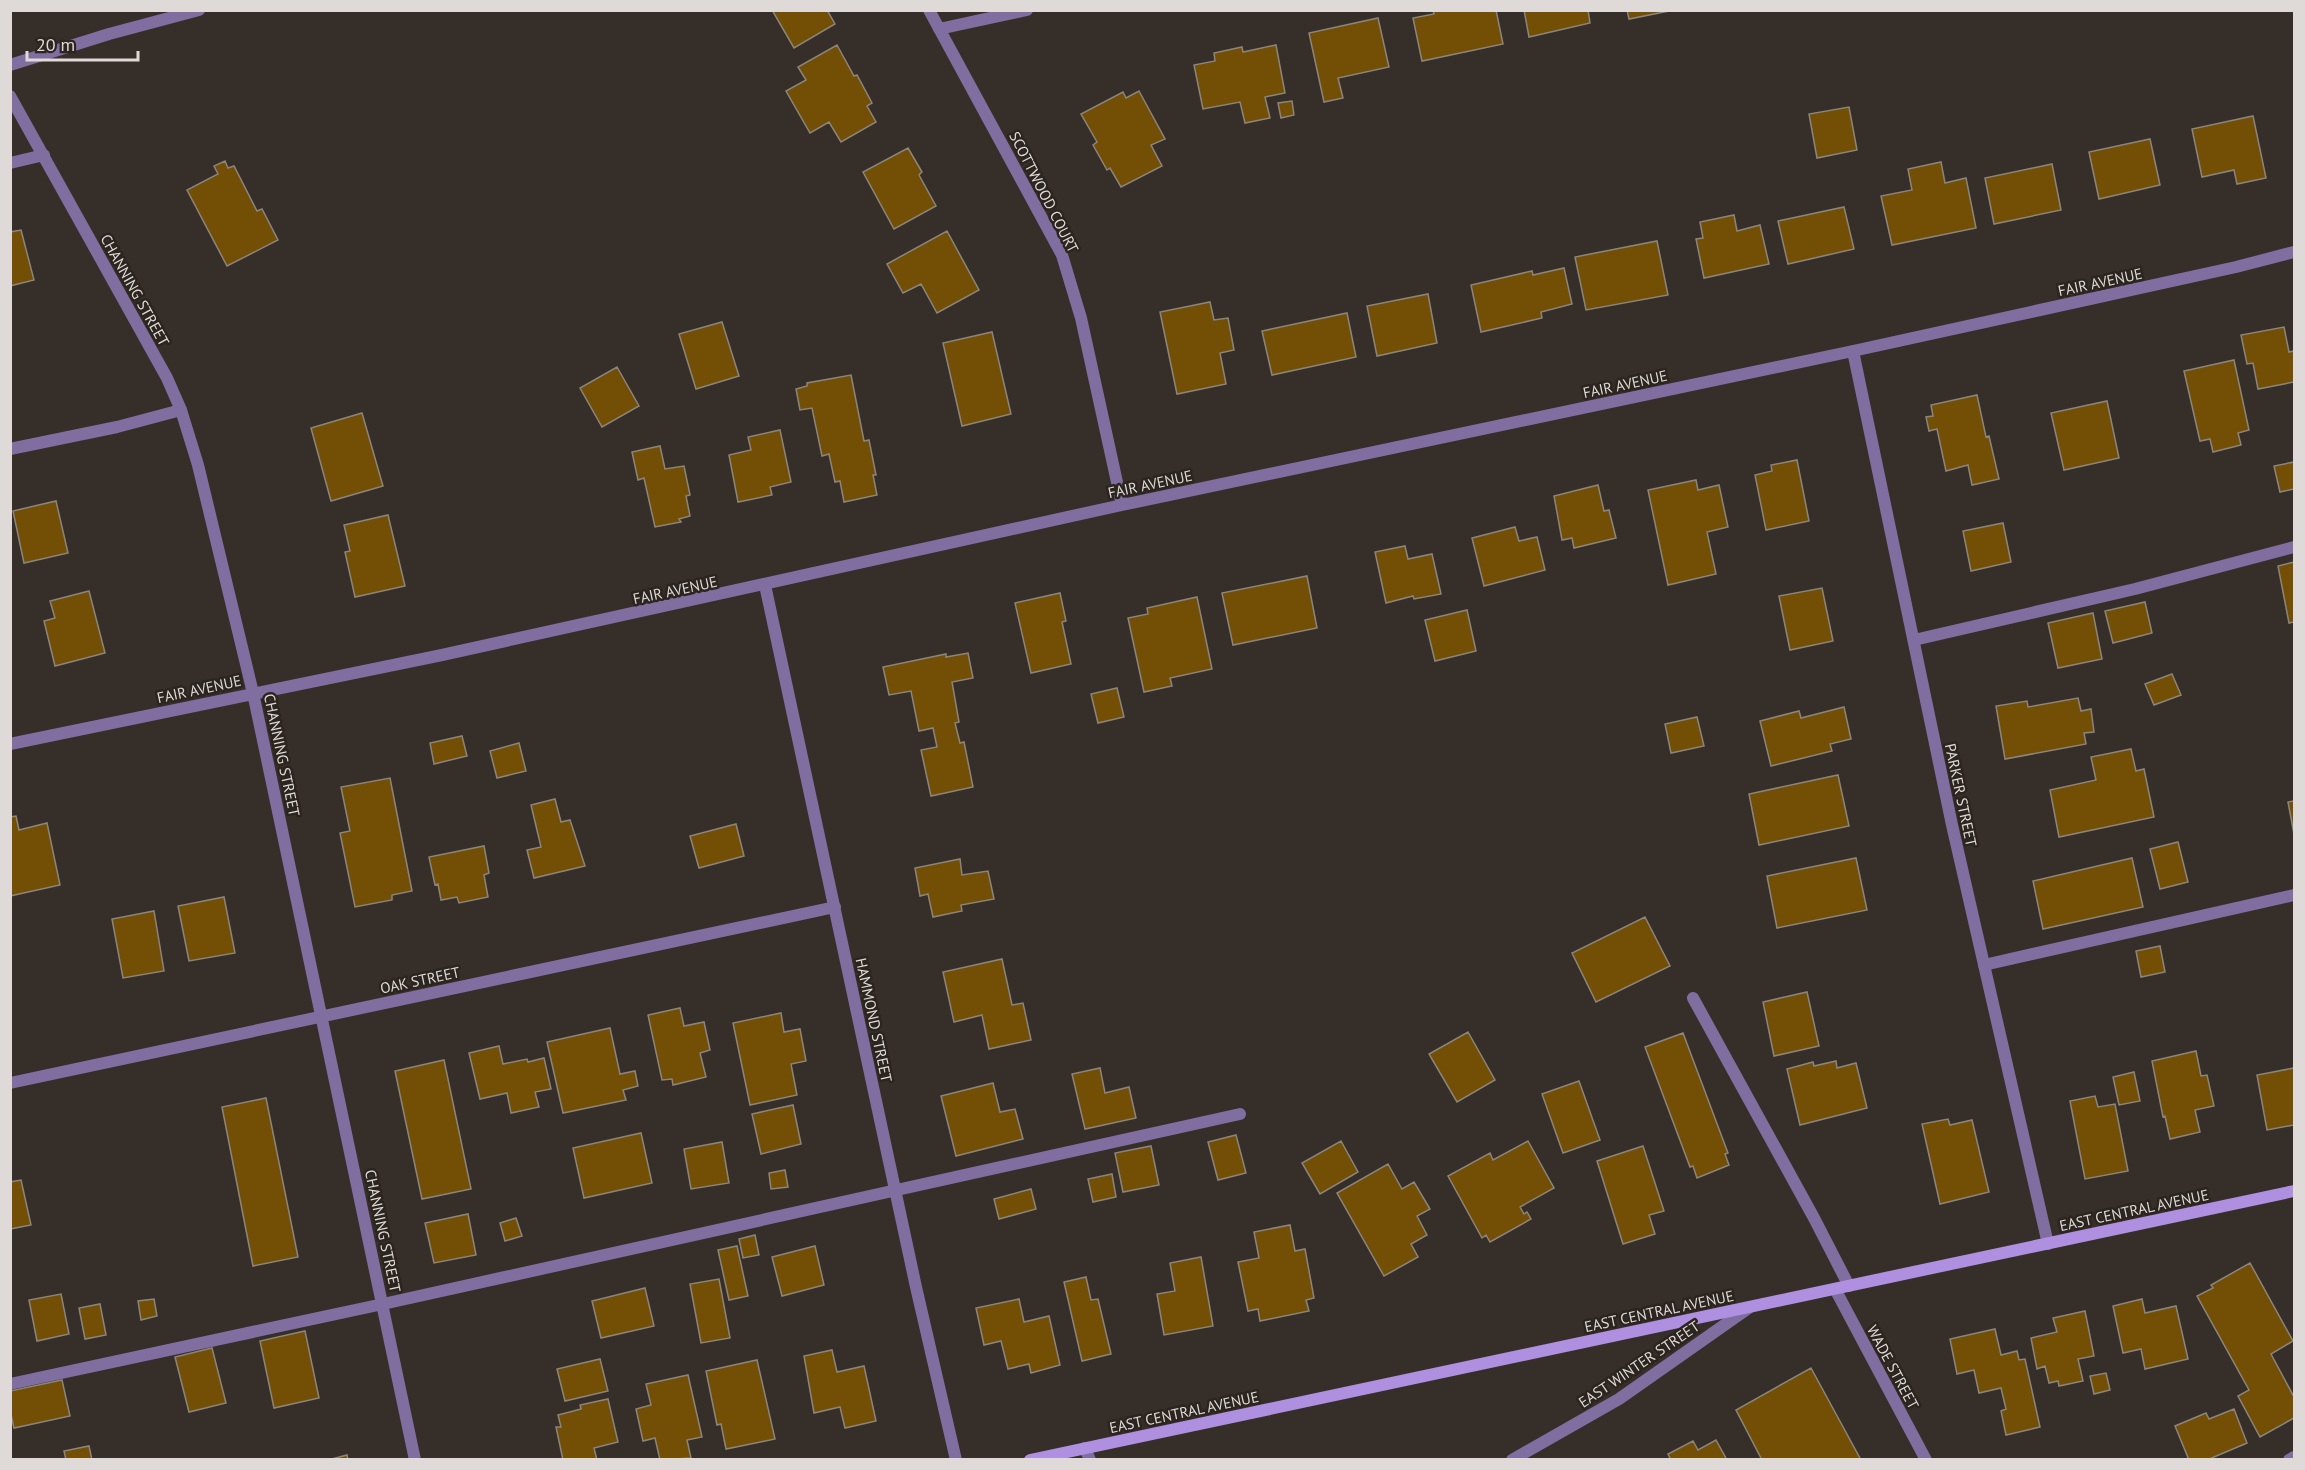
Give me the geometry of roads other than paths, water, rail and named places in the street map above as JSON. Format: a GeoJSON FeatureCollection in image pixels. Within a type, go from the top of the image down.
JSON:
{"type":"FeatureCollection","features":[{"type":"Feature","properties":{"kind":"main road","name":"EAST CENTRAL AVENUE"},"geometry":{"type":"LineString","coordinates":[[1030,1460],[1088,1454],[1750,1307],[2295,1191]]}},
{"type":"Feature","properties":{"kind":"street"},"geometry":{"type":"LineString","coordinates":[[10,65],[109,33],[199,10]]}},
{"type":"Feature","properties":{"kind":"street","name":"SCOTTWOOD COURT"},"geometry":{"type":"LineString","coordinates":[[929,10],[1062,255],[1081,318],[1122,505]]}},
{"type":"Feature","properties":{"kind":"street"},"geometry":{"type":"LineString","coordinates":[[939,29],[1027,10]]}},
{"type":"Feature","properties":{"kind":"street","name":"CHANNING STREET"},"geometry":{"type":"LineString","coordinates":[[10,96],[167,378],[181,410],[198,465],[254,693],[415,1460]]}},
{"type":"Feature","properties":{"kind":"street"},"geometry":{"type":"LineString","coordinates":[[10,163],[44,155]]}},
{"type":"Feature","properties":{"kind":"street","name":"FAIR AVENUE"},"geometry":{"type":"LineString","coordinates":[[10,744],[454,653],[1122,505],[1853,351],[2295,252]]}},
{"type":"Feature","properties":{"kind":"street","name":"PARKER STREET"},"geometry":{"type":"LineString","coordinates":[[1853,351],[1952,825],[2048,1244]]}},
{"type":"Feature","properties":{"kind":"street"},"geometry":{"type":"LineString","coordinates":[[10,449],[117,427],[181,410]]}},
{"type":"Feature","properties":{"kind":"street"},"geometry":{"type":"LineString","coordinates":[[1914,640],[2135,589],[2295,547]]}},
{"type":"Feature","properties":{"kind":"street","name":"HAMMOND STREET"},"geometry":{"type":"LineString","coordinates":[[765,585],[956,1460]]}},
{"type":"Feature","properties":{"kind":"street"},"geometry":{"type":"LineString","coordinates":[[1984,965],[2295,895]]}},
{"type":"Feature","properties":{"kind":"street","name":"OAK STREET"},"geometry":{"type":"LineString","coordinates":[[10,1083],[835,907]]}},
{"type":"Feature","properties":{"kind":"street"},"geometry":{"type":"LineString","coordinates":[[1693,998],[1849,1286]]}},
{"type":"Feature","properties":{"kind":"street"},"geometry":{"type":"LineString","coordinates":[[10,1384],[383,1304],[1240,1114]]}},
{"type":"Feature","properties":{"kind":"street","name":"WADE STREET"},"geometry":{"type":"LineString","coordinates":[[1835,1289],[1926,1460]]}},
{"type":"Feature","properties":{"kind":"street","name":"EAST WINTER STREET"},"geometry":{"type":"LineString","coordinates":[[1512,1460],[1619,1399],[1750,1307]]}},
{"type":"Feature","properties":{"kind":"street"},"geometry":{"type":"LineString","coordinates":[[2289,1460],[2295,1457]]}}]}
